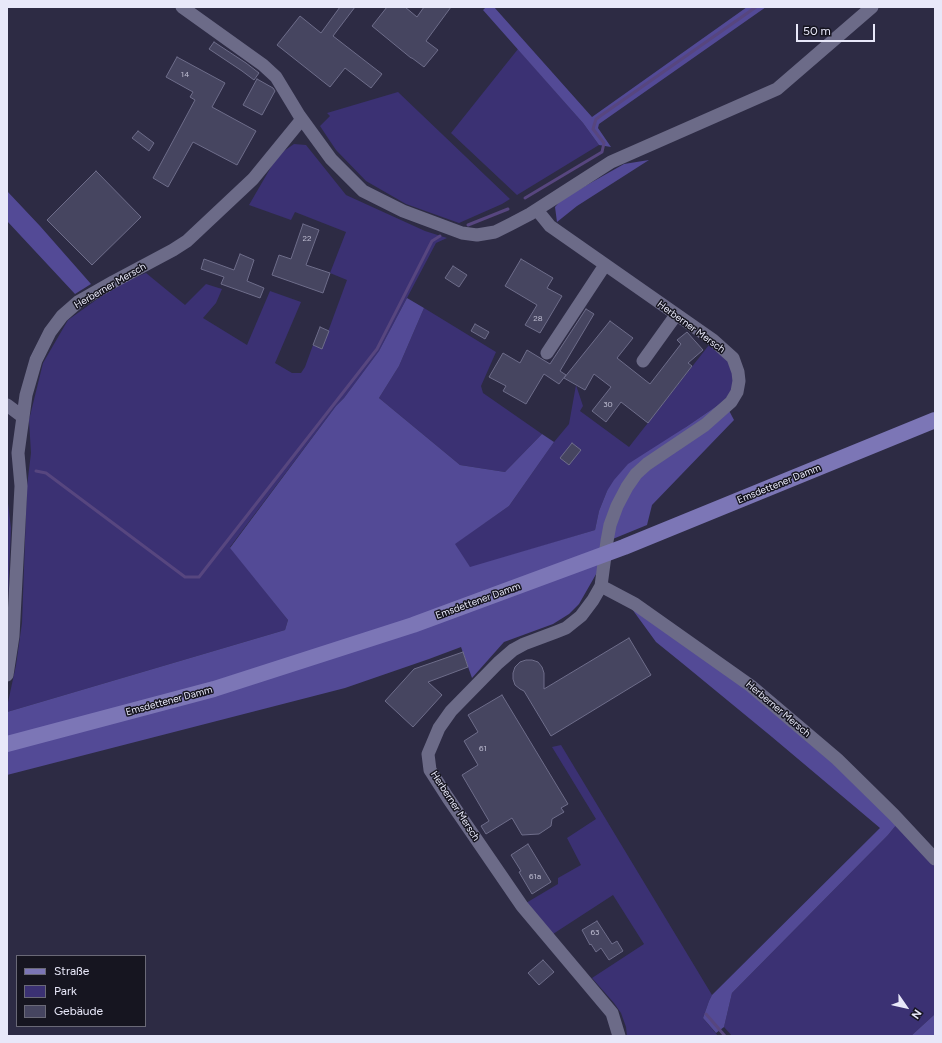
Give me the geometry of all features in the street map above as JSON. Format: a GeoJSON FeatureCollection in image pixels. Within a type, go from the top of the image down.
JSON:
{"type":"FeatureCollection","features":[{"type":"Feature","properties":{"kind":"main road","name":"Emsdettener Damm"},"geometry":{"type":"LineString","coordinates":[[12,743],[214,689],[413,625],[624,547],[935,420]]}},
{"type":"Feature","properties":{"kind":"street"},"geometry":{"type":"LineString","coordinates":[[182,7],[263,65],[276,77],[302,119],[331,159],[363,191],[403,211],[462,233],[477,235],[495,232],[512,224],[537,210],[611,162],[777,89],[872,7]]}},
{"type":"Feature","properties":{"kind":"street","name":"Herberner Mersch"},"geometry":{"type":"LineString","coordinates":[[7,675],[13,636],[21,486],[18,453],[26,396],[36,360],[50,332],[62,316],[78,302],[187,241],[253,179],[302,119]]}},
{"type":"Feature","properties":{"kind":"street","name":"Herberner Mersch"},"geometry":{"type":"LineString","coordinates":[[537,210],[550,226],[713,340],[733,358],[738,372],[739,381],[737,392],[731,402],[705,425],[647,464],[636,474],[627,487],[617,506],[610,525],[600,586],[593,600],[581,616],[566,628],[524,644],[513,650],[498,663],[451,711],[439,728],[428,754],[430,770],[522,906],[612,1012],[619,1036]]}},
{"type":"Feature","properties":{"kind":"street"},"geometry":{"type":"LineString","coordinates":[[548,353],[605,265]]}},
{"type":"Feature","properties":{"kind":"street"},"geometry":{"type":"LineString","coordinates":[[643,361],[676,315]]}},
{"type":"Feature","properties":{"kind":"street"},"geometry":{"type":"LineString","coordinates":[[7,405],[23,417]]}},
{"type":"Feature","properties":{"kind":"street","name":"Herberner Mersch"},"geometry":{"type":"LineString","coordinates":[[600,586],[635,604],[751,686],[838,759],[894,815],[935,859]]}},
{"type":"Feature","properties":{"kind":"green space"},"geometry":{"type":"Polygon","coordinates":[[[518,49],[583,123],[599,145],[517,195],[451,133],[518,49]]]}},
{"type":"Feature","properties":{"kind":"green space"},"geometry":{"type":"Polygon","coordinates":[[[398,92],[510,199],[459,223],[406,204],[366,181],[336,150],[320,126],[330,116],[327,113],[398,92]]]}},
{"type":"Feature","properties":{"kind":"green space"},"geometry":{"type":"Polygon","coordinates":[[[294,144],[306,145],[346,195],[425,231],[447,238],[436,243],[379,351],[230,547],[288,620],[285,630],[7,712],[22,623],[27,486],[31,453],[29,420],[43,363],[68,320],[117,285],[146,273],[185,305],[206,284],[222,289],[216,303],[203,318],[247,345],[270,291],[301,302],[275,363],[292,373],[301,373],[305,367],[313,345],[322,348],[347,280],[330,273],[346,232],[295,212],[291,220],[249,205],[278,155],[294,144]]]}},
{"type":"Feature","properties":{"kind":"green space"},"geometry":{"type":"Polygon","coordinates":[[[424,308],[496,352],[481,386],[483,393],[542,434],[505,472],[460,465],[379,398],[399,366],[424,308]]]}},
{"type":"Feature","properties":{"kind":"green space"},"geometry":{"type":"Polygon","coordinates":[[[709,345],[728,361],[734,375],[733,389],[724,401],[686,427],[607,491],[599,511],[595,530],[470,568],[454,544],[509,506],[554,442],[569,424],[576,385],[583,406],[580,411],[629,447],[709,345]]]}},
{"type":"Feature","properties":{"kind":"green space"},"geometry":{"type":"Polygon","coordinates":[[[7,495],[11,528],[7,621],[7,495]]]}},
{"type":"Feature","properties":{"kind":"green space"},"geometry":{"type":"Polygon","coordinates":[[[561,745],[712,995],[703,1018],[718,1036],[627,1036],[626,1027],[621,1013],[592,978],[644,944],[613,895],[553,934],[526,903],[558,884],[558,878],[581,865],[567,838],[596,819],[552,747],[561,745]]]}},
{"type":"Feature","properties":{"kind":"green space"},"geometry":{"type":"Polygon","coordinates":[[[897,824],[935,865],[935,1014],[911,1036],[732,1036],[724,1027],[732,993],[888,835],[897,824]]]}},
{"type":"Feature","properties":{"kind":"shaded area"},"geometry":{"type":"Polygon","coordinates":[[[486,7],[494,7],[592,117],[747,7],[766,7],[599,124],[598,128],[611,147],[599,145],[583,123],[483,10],[486,7]]]}},
{"type":"Feature","properties":{"kind":"shaded area"},"geometry":{"type":"Polygon","coordinates":[[[649,160],[577,206],[557,222],[555,207],[562,199],[624,164],[649,160]]]}},
{"type":"Feature","properties":{"kind":"shaded area"},"geometry":{"type":"Polygon","coordinates":[[[7,191],[91,284],[75,294],[7,221],[7,191]]]}},
{"type":"Feature","properties":{"kind":"shaded area"},"geometry":{"type":"Polygon","coordinates":[[[407,298],[424,308],[399,366],[379,398],[460,465],[505,472],[542,434],[554,442],[509,506],[455,544],[470,567],[595,530],[599,511],[607,491],[614,480],[628,464],[724,401],[734,420],[652,505],[647,525],[603,543],[599,569],[579,604],[569,614],[553,624],[504,642],[472,678],[461,647],[345,688],[7,775],[7,712],[285,630],[288,620],[230,548],[379,351],[407,298]]]}},
{"type":"Feature","properties":{"kind":"shaded area"},"geometry":{"type":"Polygon","coordinates":[[[632,609],[746,687],[833,760],[897,824],[888,835],[732,993],[724,1027],[716,1033],[703,1018],[712,995],[880,828],[656,642],[632,609]]]}},
{"type":"Feature","properties":{"kind":"shaded area"},"geometry":{"type":"Polygon","coordinates":[[[935,1014],[935,1036],[911,1036],[935,1014]]]}},
{"type":"Feature","properties":{"kind":"building"},"geometry":{"type":"Polygon","coordinates":[[[340,7],[355,7],[333,36],[382,74],[371,88],[345,68],[330,87],[277,45],[300,16],[321,33],[340,7]]]}},
{"type":"Feature","properties":{"kind":"building"},"geometry":{"type":"Polygon","coordinates":[[[387,7],[405,7],[417,17],[424,7],[451,7],[426,41],[438,50],[424,67],[372,26],[387,7]]]}},
{"type":"Feature","properties":{"kind":"building"},"geometry":{"type":"Polygon","coordinates":[[[214,42],[259,73],[254,80],[209,49],[214,42]]]}},
{"type":"Feature","properties":{"kind":"building"},"geometry":{"type":"Polygon","coordinates":[[[177,57],[225,83],[212,107],[256,131],[237,165],[193,142],[168,187],[153,178],[195,100],[190,97],[193,92],[166,77],[177,57]]]}},
{"type":"Feature","properties":{"kind":"building"},"geometry":{"type":"Polygon","coordinates":[[[257,79],[273,88],[275,91],[262,115],[243,105],[257,79]]]}},
{"type":"Feature","properties":{"kind":"building"},"geometry":{"type":"Polygon","coordinates":[[[138,131],[154,143],[149,151],[132,138],[138,131]]]}},
{"type":"Feature","properties":{"kind":"building"},"geometry":{"type":"Polygon","coordinates":[[[96,171],[141,217],[92,265],[47,220],[96,171]]]}},
{"type":"Feature","properties":{"kind":"building"},"geometry":{"type":"Polygon","coordinates":[[[303,224],[319,230],[306,265],[330,273],[323,293],[272,275],[279,255],[291,259],[303,224]]]}},
{"type":"Feature","properties":{"kind":"building"},"geometry":{"type":"Polygon","coordinates":[[[240,254],[254,260],[247,281],[264,288],[260,298],[221,284],[224,277],[201,269],[204,259],[234,270],[240,254]]]}},
{"type":"Feature","properties":{"kind":"building"},"geometry":{"type":"Polygon","coordinates":[[[521,259],[553,278],[547,288],[562,296],[540,333],[525,325],[537,305],[505,286],[521,259]]]}},
{"type":"Feature","properties":{"kind":"building"},"geometry":{"type":"Polygon","coordinates":[[[453,266],[467,275],[459,287],[445,278],[453,266]]]}},
{"type":"Feature","properties":{"kind":"building"},"geometry":{"type":"Polygon","coordinates":[[[586,309],[594,314],[560,371],[566,375],[559,384],[544,374],[526,404],[503,391],[506,386],[489,377],[503,353],[520,363],[527,350],[550,364],[586,309]]]}},
{"type":"Feature","properties":{"kind":"building"},"geometry":{"type":"Polygon","coordinates":[[[610,321],[633,338],[617,358],[650,384],[681,344],[677,340],[687,332],[703,350],[688,363],[692,366],[648,423],[621,402],[606,422],[592,411],[611,387],[594,374],[585,390],[564,378],[610,321]]]}},
{"type":"Feature","properties":{"kind":"building"},"geometry":{"type":"Polygon","coordinates":[[[475,324],[489,332],[485,339],[471,331],[475,324]]]}},
{"type":"Feature","properties":{"kind":"building"},"geometry":{"type":"Polygon","coordinates":[[[320,327],[329,331],[322,349],[313,345],[320,327]]]}},
{"type":"Feature","properties":{"kind":"building"},"geometry":{"type":"Polygon","coordinates":[[[572,443],[581,450],[569,465],[560,458],[572,443]]]}},
{"type":"Feature","properties":{"kind":"building"},"geometry":{"type":"Polygon","coordinates":[[[629,638],[651,675],[551,736],[524,691],[515,685],[513,673],[515,667],[520,662],[526,660],[538,662],[544,673],[544,689],[629,638]]]}},
{"type":"Feature","properties":{"kind":"building"},"geometry":{"type":"Polygon","coordinates":[[[463,652],[468,667],[428,682],[442,695],[413,727],[385,701],[414,669],[463,652]]]}},
{"type":"Feature","properties":{"kind":"building"},"geometry":{"type":"Polygon","coordinates":[[[502,695],[568,804],[561,808],[564,812],[552,819],[551,826],[539,834],[522,835],[512,818],[486,834],[481,826],[489,821],[462,775],[478,765],[464,741],[478,732],[468,715],[502,695]]]}},
{"type":"Feature","properties":{"kind":"building"},"geometry":{"type":"Polygon","coordinates":[[[528,844],[551,882],[532,894],[519,872],[521,871],[511,855],[528,844]]]}},
{"type":"Feature","properties":{"kind":"building"},"geometry":{"type":"Polygon","coordinates":[[[597,921],[612,944],[617,941],[623,951],[609,960],[601,948],[596,952],[591,944],[590,945],[582,930],[597,921]]]}},
{"type":"Feature","properties":{"kind":"building"},"geometry":{"type":"Polygon","coordinates":[[[543,960],[554,972],[539,985],[528,973],[543,960]]]}},
{"type":"Feature","properties":{"kind":"waterway"},"geometry":{"type":"LineString","coordinates":[[525,198],[602,152],[604,143],[593,129],[596,119],[756,7]]}},
{"type":"Feature","properties":{"kind":"waterway"},"geometry":{"type":"LineString","coordinates":[[468,225],[508,209]]}},
{"type":"Feature","properties":{"kind":"waterway"},"geometry":{"type":"LineString","coordinates":[[36,471],[46,473],[185,577],[199,577],[377,349],[432,241],[440,236]]}},
{"type":"Feature","properties":{"kind":"waterway"},"geometry":{"type":"LineString","coordinates":[[706,1014],[725,1036]]}}]}
